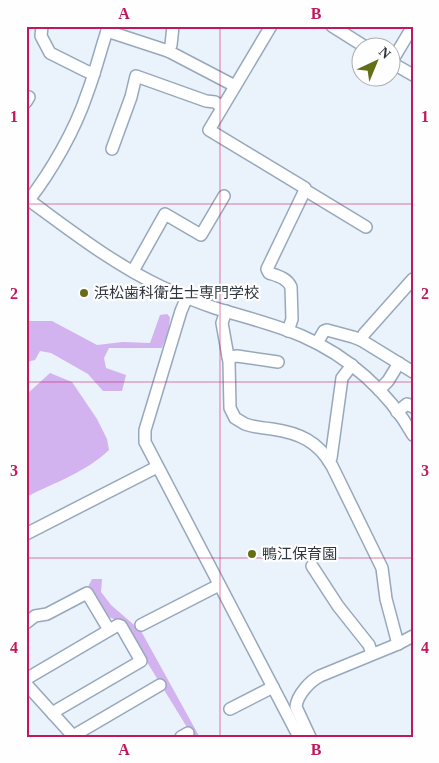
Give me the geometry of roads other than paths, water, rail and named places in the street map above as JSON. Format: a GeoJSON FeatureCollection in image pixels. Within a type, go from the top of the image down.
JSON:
{"type":"FeatureCollection","features":[{"type":"Feature","properties":{"kind":"street"},"geometry":{"type":"LineString","coordinates":[[42,26],[41,36],[50,52],[94,74]]}},
{"type":"Feature","properties":{"kind":"street"},"geometry":{"type":"LineString","coordinates":[[168,51],[171,44],[173,26]]}},
{"type":"Feature","properties":{"kind":"street"},"geometry":{"type":"LineString","coordinates":[[271,26],[209,130],[366,227]]}},
{"type":"Feature","properties":{"kind":"street"},"geometry":{"type":"LineString","coordinates":[[332,26],[352,39]]}},
{"type":"Feature","properties":{"kind":"street"},"geometry":{"type":"LineString","coordinates":[[402,45],[413,26]]}},
{"type":"Feature","properties":{"kind":"street"},"geometry":{"type":"LineString","coordinates":[[235,86],[168,51],[107,28],[87,96],[67,140],[37,190],[28,199],[94,248],[162,286],[226,311],[288,331],[317,343],[339,356],[352,365],[378,390],[413,435]]}},
{"type":"Feature","properties":{"kind":"street"},"geometry":{"type":"LineString","coordinates":[[402,68],[413,75]]}},
{"type":"Feature","properties":{"kind":"street"},"geometry":{"type":"LineString","coordinates":[[112,150],[136,76],[206,101],[215,102],[222,107]]}},
{"type":"Feature","properties":{"kind":"street"},"geometry":{"type":"LineString","coordinates":[[288,331],[292,318],[291,287],[284,278],[269,273],[267,269],[305,190]]}},
{"type":"Feature","properties":{"kind":"street"},"geometry":{"type":"LineString","coordinates":[[133,271],[165,214],[200,235],[224,196]]}},
{"type":"Feature","properties":{"kind":"street"},"geometry":{"type":"LineString","coordinates":[[360,340],[413,279]]}},
{"type":"Feature","properties":{"kind":"street"},"geometry":{"type":"LineString","coordinates":[[187,297],[181,311],[145,430],[145,442],[273,687],[296,736]]}},
{"type":"Feature","properties":{"kind":"street"},"geometry":{"type":"LineString","coordinates":[[226,311],[222,323],[228,358],[229,402],[235,418],[250,426],[298,435],[312,442],[328,460],[382,568],[386,598],[398,644]]}},
{"type":"Feature","properties":{"kind":"street"},"geometry":{"type":"LineString","coordinates":[[317,343],[324,331],[328,330],[353,337],[413,372]]}},
{"type":"Feature","properties":{"kind":"street"},"geometry":{"type":"LineString","coordinates":[[228,358],[238,356],[278,362]]}},
{"type":"Feature","properties":{"kind":"street"},"geometry":{"type":"LineString","coordinates":[[378,390],[388,381],[399,363]]}},
{"type":"Feature","properties":{"kind":"street"},"geometry":{"type":"LineString","coordinates":[[328,460],[331,458],[342,378],[352,365]]}},
{"type":"Feature","properties":{"kind":"street"},"geometry":{"type":"LineString","coordinates":[[397,412],[407,404],[413,407]]}},
{"type":"Feature","properties":{"kind":"street"},"geometry":{"type":"LineString","coordinates":[[26,534],[157,468]]}},
{"type":"Feature","properties":{"kind":"street"},"geometry":{"type":"LineString","coordinates":[[312,566],[338,606],[368,645],[372,654]]}},
{"type":"Feature","properties":{"kind":"street"},"geometry":{"type":"LineString","coordinates":[[141,626],[219,585]]}},
{"type":"Feature","properties":{"kind":"street"},"geometry":{"type":"LineString","coordinates":[[26,623],[35,616],[47,614],[88,593],[109,630]]}},
{"type":"Feature","properties":{"kind":"street"},"geometry":{"type":"LineString","coordinates":[[26,679],[109,630],[118,625],[120,626],[141,661],[53,714]]}},
{"type":"Feature","properties":{"kind":"street"},"geometry":{"type":"LineString","coordinates":[[310,737],[296,707],[299,697],[311,682],[317,677],[413,636]]}},
{"type":"Feature","properties":{"kind":"street"},"geometry":{"type":"LineString","coordinates":[[26,684],[74,737],[160,685]]}},
{"type":"Feature","properties":{"kind":"street"},"geometry":{"type":"LineString","coordinates":[[230,710],[273,687]]}},
{"type":"Feature","properties":{"kind":"place","name":"浜松歯科衛生士専門学校"},"geometry":{"type":"Point","coordinates":[84,293]}},
{"type":"Feature","properties":{"kind":"place","name":"鴨江保育園"},"geometry":{"type":"Point","coordinates":[252,554]}}]}
